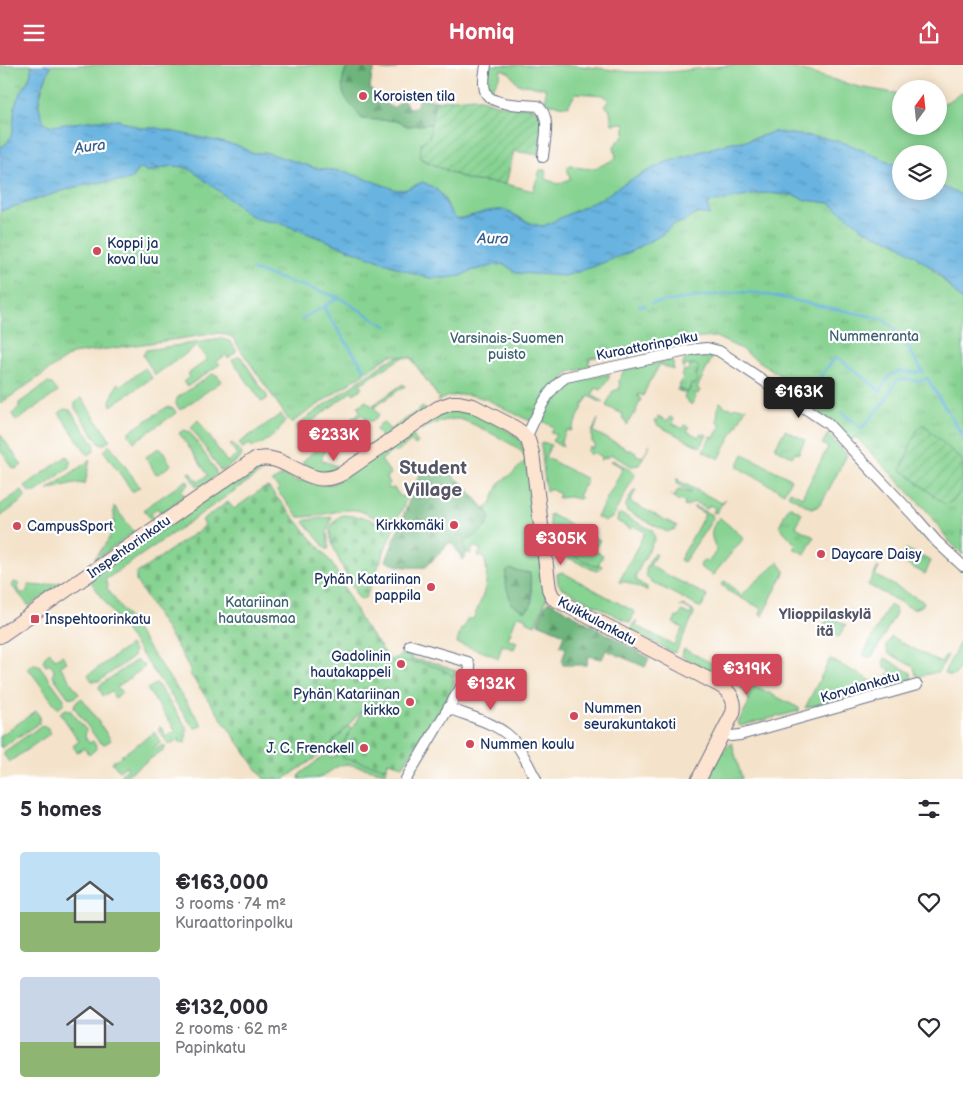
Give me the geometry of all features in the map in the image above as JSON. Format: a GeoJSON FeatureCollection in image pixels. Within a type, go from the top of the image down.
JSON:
{"type":"FeatureCollection","features":[{"type":"Feature","properties":{"kind":"street"},"geometry":{"type":"LineString","coordinates":[[486,65],[484,81],[489,97],[505,104],[538,106],[543,111],[546,123],[542,157]]}},
{"type":"Feature","properties":{"kind":"street","name":"Kuraattorinpolku"},"geometry":{"type":"LineString","coordinates":[[526,438],[550,392],[557,383],[566,377],[696,349],[707,348],[719,351],[827,423],[937,542],[963,567]]}},
{"type":"Feature","properties":{"kind":"street","name":"Inspehtorinkatu"},"geometry":{"type":"LineString","coordinates":[[0,636],[249,463],[258,459],[268,458],[275,460],[318,479],[334,478],[438,408],[452,403],[473,407],[510,425],[526,438]]}},
{"type":"Feature","properties":{"kind":"street","name":"Kuikkulankatu"},"geometry":{"type":"LineString","coordinates":[[526,438],[532,453],[549,589],[552,596],[558,601],[725,689],[732,697],[734,708],[699,779]]}},
{"type":"Feature","properties":{"kind":"street"},"geometry":{"type":"LineString","coordinates":[[406,779],[467,677],[469,665],[468,663],[410,645]]}},
{"type":"Feature","properties":{"kind":"street","name":"Korvalankatu"},"geometry":{"type":"LineString","coordinates":[[723,733],[740,735],[917,685]]}},
{"type":"Feature","properties":{"kind":"street"},"geometry":{"type":"LineString","coordinates":[[448,708],[488,723],[509,736],[520,750],[536,779]]}},
{"type":"Feature","properties":{"kind":"green space"},"geometry":{"type":"Polygon","coordinates":[[[0,65],[32,65],[29,79],[20,94],[15,108],[10,139],[0,148],[0,65]]]}},
{"type":"Feature","properties":{"kind":"green space"},"geometry":{"type":"Polygon","coordinates":[[[51,65],[348,65],[343,76],[356,111],[362,119],[398,121],[407,126],[432,124],[421,159],[468,180],[506,184],[533,191],[540,170],[545,170],[546,179],[558,184],[570,179],[567,167],[571,165],[594,168],[616,158],[614,146],[625,134],[625,123],[612,124],[610,111],[605,105],[609,100],[603,95],[576,93],[568,106],[543,103],[546,99],[545,88],[518,84],[510,73],[501,69],[500,76],[490,92],[486,87],[489,65],[574,65],[630,72],[670,72],[732,65],[782,65],[859,87],[892,92],[892,135],[948,135],[948,101],[963,92],[963,196],[947,189],[947,145],[892,145],[892,163],[848,144],[824,138],[774,132],[745,141],[732,142],[664,163],[623,184],[604,197],[544,226],[533,224],[512,213],[501,210],[456,218],[440,193],[423,182],[404,190],[397,190],[339,171],[315,168],[268,153],[251,153],[239,146],[156,128],[140,128],[127,123],[52,126],[45,122],[40,115],[39,107],[42,89],[51,65]]]}},
{"type":"Feature","properties":{"kind":"green space"},"geometry":{"type":"Polygon","coordinates":[[[348,65],[398,65],[398,68],[390,71],[376,68],[372,74],[370,89],[379,95],[382,102],[393,108],[402,101],[405,101],[408,108],[415,107],[418,98],[435,101],[432,124],[407,126],[398,121],[362,119],[347,100],[342,89],[344,74],[348,65]]]}},
{"type":"Feature","properties":{"kind":"green space"},"geometry":{"type":"Polygon","coordinates":[[[474,97],[500,105],[532,108],[543,116],[539,155],[514,151],[506,184],[468,180],[420,158],[421,143],[429,137],[435,101],[474,97]]]}},
{"type":"Feature","properties":{"kind":"green space","name":"Nummenranta"},"geometry":{"type":"Polygon","coordinates":[[[172,165],[183,166],[192,170],[249,215],[262,220],[280,223],[414,274],[430,278],[461,276],[470,271],[497,264],[503,264],[518,273],[543,274],[592,267],[630,252],[661,235],[673,225],[685,221],[694,215],[701,213],[710,215],[707,204],[716,200],[764,193],[793,195],[806,200],[830,203],[908,250],[937,274],[963,302],[963,555],[950,542],[926,510],[856,437],[849,442],[801,401],[805,392],[741,349],[716,337],[689,339],[590,358],[588,368],[569,372],[531,421],[486,399],[475,396],[463,394],[437,401],[439,398],[411,358],[391,355],[291,423],[232,337],[220,333],[72,354],[0,404],[0,211],[75,187],[103,182],[125,181],[142,168],[153,171],[172,165]]]}},
{"type":"Feature","properties":{"kind":"green space"},"geometry":{"type":"Polygon","coordinates":[[[221,339],[230,341],[236,350],[235,353],[228,358],[226,355],[217,361],[220,364],[188,386],[183,382],[190,377],[188,374],[207,360],[197,346],[155,375],[143,355],[146,350],[221,339]]]}},
{"type":"Feature","properties":{"kind":"green space"},"geometry":{"type":"Polygon","coordinates":[[[239,356],[267,396],[267,399],[262,402],[232,360],[239,356]]]}},
{"type":"Feature","properties":{"kind":"green space"},"geometry":{"type":"Polygon","coordinates":[[[400,356],[412,357],[464,394],[445,397],[437,401],[439,398],[411,358],[403,357],[360,384],[362,388],[354,394],[352,391],[307,425],[307,428],[303,427],[299,431],[295,426],[386,362],[400,356]]]}},
{"type":"Feature","properties":{"kind":"green space"},"geometry":{"type":"Polygon","coordinates":[[[713,356],[697,388],[700,390],[698,394],[693,393],[696,397],[691,405],[684,397],[686,394],[677,390],[678,388],[688,393],[698,372],[692,364],[690,366],[686,365],[684,368],[682,367],[686,357],[713,356]]]}},
{"type":"Feature","properties":{"kind":"green space"},"geometry":{"type":"Polygon","coordinates":[[[671,360],[673,362],[673,370],[660,364],[643,396],[639,394],[638,397],[641,399],[637,411],[633,414],[627,425],[622,417],[623,414],[606,406],[613,391],[620,389],[619,380],[624,370],[671,360]]]}},
{"type":"Feature","properties":{"kind":"green space"},"geometry":{"type":"Polygon","coordinates":[[[692,364],[696,364],[699,368],[695,376],[697,378],[695,385],[691,384],[688,393],[678,388],[683,378],[681,376],[684,370],[687,371],[692,364]]]}},
{"type":"Feature","properties":{"kind":"green space"},"geometry":{"type":"Polygon","coordinates":[[[145,368],[152,378],[111,406],[110,401],[118,383],[121,386],[145,368]]]}},
{"type":"Feature","properties":{"kind":"green space"},"geometry":{"type":"Polygon","coordinates":[[[212,374],[217,375],[222,381],[180,410],[176,404],[177,398],[212,374]]]}},
{"type":"Feature","properties":{"kind":"green space"},"geometry":{"type":"Polygon","coordinates":[[[609,374],[609,378],[601,390],[596,388],[592,395],[603,402],[589,396],[582,406],[571,431],[567,430],[560,443],[563,445],[562,447],[552,441],[556,435],[551,432],[554,427],[542,421],[559,390],[572,382],[609,374]]]}},
{"type":"Feature","properties":{"kind":"green space"},"geometry":{"type":"Polygon","coordinates":[[[47,383],[52,384],[58,392],[16,421],[12,414],[19,407],[19,403],[47,383]]]}},
{"type":"Feature","properties":{"kind":"green space"},"geometry":{"type":"Polygon","coordinates":[[[403,384],[405,386],[374,407],[379,415],[372,421],[368,421],[362,414],[329,438],[327,437],[360,412],[358,406],[366,401],[372,406],[403,384]]]}},
{"type":"Feature","properties":{"kind":"green space"},"geometry":{"type":"Polygon","coordinates":[[[81,397],[110,440],[105,444],[99,443],[75,408],[75,403],[81,397]]]}},
{"type":"Feature","properties":{"kind":"green space"},"geometry":{"type":"Polygon","coordinates":[[[720,402],[727,408],[746,408],[719,459],[703,451],[711,436],[714,438],[721,424],[717,422],[720,402]]]}},
{"type":"Feature","properties":{"kind":"green space"},"geometry":{"type":"Polygon","coordinates":[[[167,407],[174,409],[176,413],[134,442],[129,432],[167,407]]]}},
{"type":"Feature","properties":{"kind":"green space"},"geometry":{"type":"Polygon","coordinates":[[[423,407],[425,409],[346,465],[325,474],[303,467],[303,461],[321,445],[326,448],[321,460],[339,467],[381,437],[376,429],[380,424],[384,422],[390,430],[423,407]]]}},
{"type":"Feature","properties":{"kind":"green space"},"geometry":{"type":"Polygon","coordinates":[[[65,409],[70,410],[95,445],[94,451],[88,455],[59,413],[65,409]]]}},
{"type":"Feature","properties":{"kind":"green space"},"geometry":{"type":"Polygon","coordinates":[[[453,409],[469,411],[482,416],[505,429],[522,442],[521,444],[526,454],[547,598],[535,625],[526,621],[527,618],[519,615],[516,618],[508,639],[517,642],[514,649],[502,645],[498,659],[492,655],[457,643],[461,629],[463,629],[467,619],[473,619],[483,596],[487,573],[484,557],[478,556],[481,550],[474,546],[470,554],[467,552],[464,543],[490,517],[486,508],[491,503],[500,482],[512,474],[526,460],[522,452],[516,447],[463,420],[448,420],[421,430],[419,428],[437,414],[453,409]],[[530,573],[509,592],[511,604],[527,609],[531,606],[530,573]]]}},
{"type":"Feature","properties":{"kind":"green space"},"geometry":{"type":"Polygon","coordinates":[[[281,414],[285,420],[276,433],[261,444],[252,447],[250,444],[242,448],[239,443],[281,414]]]}},
{"type":"Feature","properties":{"kind":"green space"},"geometry":{"type":"Polygon","coordinates":[[[658,416],[667,421],[670,417],[674,419],[672,423],[683,429],[685,425],[689,427],[687,431],[698,437],[701,433],[707,435],[700,447],[657,425],[655,420],[658,421],[658,416]]]}},
{"type":"Feature","properties":{"kind":"green space"},"geometry":{"type":"Polygon","coordinates":[[[598,419],[594,432],[626,448],[628,451],[629,449],[636,453],[636,455],[643,457],[650,444],[639,465],[632,466],[612,455],[600,460],[602,457],[592,452],[590,455],[587,451],[590,447],[593,449],[595,444],[592,442],[592,432],[598,419]]]}},
{"type":"Feature","properties":{"kind":"green space"},"geometry":{"type":"Polygon","coordinates":[[[198,420],[227,462],[237,455],[230,444],[232,443],[242,454],[241,458],[224,470],[220,470],[191,427],[198,420]]]}},
{"type":"Feature","properties":{"kind":"green space"},"geometry":{"type":"Polygon","coordinates":[[[923,424],[963,461],[961,488],[955,499],[944,504],[901,469],[917,430],[923,424]]]}},
{"type":"Feature","properties":{"kind":"green space"},"geometry":{"type":"Polygon","coordinates":[[[184,430],[190,432],[216,471],[216,476],[201,487],[196,486],[188,473],[190,471],[198,482],[208,475],[179,433],[184,430]]]}},
{"type":"Feature","properties":{"kind":"green space"},"geometry":{"type":"Polygon","coordinates":[[[785,430],[805,440],[798,454],[795,452],[792,457],[775,448],[785,430]]]}},
{"type":"Feature","properties":{"kind":"green space"},"geometry":{"type":"Polygon","coordinates":[[[410,432],[418,443],[415,445],[412,441],[381,460],[391,474],[386,477],[390,483],[389,489],[394,488],[401,497],[408,494],[400,512],[393,520],[384,520],[356,510],[299,517],[277,491],[279,488],[272,482],[283,475],[300,482],[302,479],[317,485],[332,484],[410,432]]]}},
{"type":"Feature","properties":{"kind":"green space"},"geometry":{"type":"Polygon","coordinates":[[[0,434],[22,465],[16,469],[13,468],[0,450],[0,434]]]}},
{"type":"Feature","properties":{"kind":"green space"},"geometry":{"type":"Polygon","coordinates":[[[828,434],[847,455],[823,500],[817,507],[811,508],[788,495],[790,491],[802,497],[828,447],[822,444],[828,434]]]}},
{"type":"Feature","properties":{"kind":"green space"},"geometry":{"type":"Polygon","coordinates":[[[543,442],[551,445],[545,457],[587,479],[578,496],[581,498],[558,498],[560,494],[550,489],[546,492],[541,445],[543,442]]]}},
{"type":"Feature","properties":{"kind":"green space"},"geometry":{"type":"Polygon","coordinates":[[[110,445],[140,487],[134,491],[132,491],[104,451],[110,445]]]}},
{"type":"Feature","properties":{"kind":"green space"},"geometry":{"type":"Polygon","coordinates":[[[157,449],[162,449],[171,465],[158,474],[155,473],[146,457],[157,449]]]}},
{"type":"Feature","properties":{"kind":"green space"},"geometry":{"type":"Polygon","coordinates":[[[743,454],[791,479],[784,493],[737,467],[743,454]]]}},
{"type":"Feature","properties":{"kind":"green space"},"geometry":{"type":"Polygon","coordinates":[[[67,456],[70,461],[70,467],[36,492],[29,492],[25,486],[67,456]]]}},
{"type":"Feature","properties":{"kind":"green space"},"geometry":{"type":"Polygon","coordinates":[[[90,460],[85,484],[74,483],[47,490],[90,460]]]}},
{"type":"Feature","properties":{"kind":"green space"},"geometry":{"type":"Polygon","coordinates":[[[612,460],[633,471],[635,475],[612,518],[605,521],[597,517],[623,468],[612,460]]]}},
{"type":"Feature","properties":{"kind":"green space"},"geometry":{"type":"Polygon","coordinates":[[[265,464],[263,471],[105,580],[107,588],[203,726],[195,728],[89,579],[254,466],[265,464]]]}},
{"type":"Feature","properties":{"kind":"green space"},"geometry":{"type":"Polygon","coordinates":[[[454,467],[454,477],[461,482],[488,512],[490,517],[487,526],[472,539],[464,543],[467,552],[463,560],[453,544],[449,543],[426,567],[406,567],[386,561],[419,475],[427,469],[454,467]]]}},
{"type":"Feature","properties":{"kind":"green space"},"geometry":{"type":"Polygon","coordinates":[[[677,477],[679,481],[722,503],[726,498],[716,513],[713,512],[715,508],[710,505],[707,509],[694,502],[686,507],[684,506],[685,503],[680,500],[678,502],[671,495],[674,497],[678,490],[691,493],[677,484],[677,477]]]}},
{"type":"Feature","properties":{"kind":"green space"},"geometry":{"type":"Polygon","coordinates":[[[187,480],[189,484],[181,490],[185,496],[161,513],[157,508],[151,513],[154,518],[151,520],[144,509],[187,480]]]}},
{"type":"Feature","properties":{"kind":"green space","name":"Katariinan hautausmaa"},"geometry":{"type":"Polygon","coordinates":[[[268,487],[334,567],[362,623],[393,663],[406,661],[423,664],[452,675],[454,682],[448,698],[403,766],[388,762],[386,768],[342,758],[345,750],[341,747],[364,708],[324,752],[284,779],[264,779],[190,674],[184,658],[136,581],[136,574],[205,526],[202,520],[228,502],[234,509],[262,489],[268,487]]]}},
{"type":"Feature","properties":{"kind":"green space"},"geometry":{"type":"Polygon","coordinates":[[[22,490],[25,497],[23,500],[0,517],[0,505],[22,490]]]}},
{"type":"Feature","properties":{"kind":"green space"},"geometry":{"type":"Polygon","coordinates":[[[634,490],[636,490],[630,502],[677,526],[675,529],[667,532],[627,511],[625,506],[634,490]]]}},
{"type":"Feature","properties":{"kind":"green space"},"geometry":{"type":"Polygon","coordinates":[[[114,506],[134,532],[95,560],[113,528],[114,506]]]}},
{"type":"Feature","properties":{"kind":"green space"},"geometry":{"type":"Polygon","coordinates":[[[789,506],[802,513],[796,527],[814,537],[805,554],[793,548],[796,545],[779,526],[789,506]]]}},
{"type":"Feature","properties":{"kind":"green space"},"geometry":{"type":"Polygon","coordinates":[[[693,507],[712,515],[713,519],[684,562],[680,560],[705,514],[693,507]]]}},
{"type":"Feature","properties":{"kind":"green space"},"geometry":{"type":"Polygon","coordinates":[[[550,514],[600,540],[594,550],[564,534],[597,567],[598,564],[602,566],[599,570],[596,571],[554,551],[550,514]]]}},
{"type":"Feature","properties":{"kind":"green space"},"geometry":{"type":"Polygon","coordinates":[[[621,514],[652,530],[655,538],[636,575],[637,581],[647,587],[647,591],[627,582],[619,582],[645,532],[633,526],[631,529],[617,521],[618,515],[621,514]]]}},
{"type":"Feature","properties":{"kind":"green space"},"geometry":{"type":"Polygon","coordinates":[[[343,515],[363,517],[394,527],[366,597],[360,600],[333,547],[330,533],[332,524],[343,515]]]}},
{"type":"Feature","properties":{"kind":"green space"},"geometry":{"type":"Polygon","coordinates":[[[332,517],[327,533],[329,548],[327,550],[304,522],[306,520],[332,517]]]}},
{"type":"Feature","properties":{"kind":"green space"},"geometry":{"type":"Polygon","coordinates":[[[719,517],[744,538],[713,575],[701,568],[700,565],[704,560],[709,561],[717,550],[712,533],[719,517]]]}},
{"type":"Feature","properties":{"kind":"green space"},"geometry":{"type":"Polygon","coordinates":[[[563,534],[603,555],[597,567],[557,547],[563,534]]]}},
{"type":"Feature","properties":{"kind":"green space"},"geometry":{"type":"Polygon","coordinates":[[[906,549],[931,561],[925,574],[899,560],[906,549]]]}},
{"type":"Feature","properties":{"kind":"green space"},"geometry":{"type":"Polygon","coordinates":[[[654,553],[656,554],[650,566],[706,595],[707,597],[702,607],[647,578],[646,571],[654,553]]]}},
{"type":"Feature","properties":{"kind":"green space"},"geometry":{"type":"Polygon","coordinates":[[[778,562],[785,571],[762,616],[760,614],[762,609],[726,590],[727,588],[721,585],[725,581],[741,595],[778,562]]]}},
{"type":"Feature","properties":{"kind":"green space"},"geometry":{"type":"Polygon","coordinates":[[[878,567],[875,575],[924,602],[922,606],[913,609],[868,585],[878,567]]]}},
{"type":"Feature","properties":{"kind":"green space"},"geometry":{"type":"Polygon","coordinates":[[[510,569],[530,573],[532,604],[525,611],[511,604],[506,581],[506,572],[510,569]]]}},
{"type":"Feature","properties":{"kind":"green space"},"geometry":{"type":"Polygon","coordinates":[[[562,572],[635,612],[630,623],[562,588],[558,583],[557,574],[562,572]]]}},
{"type":"Feature","properties":{"kind":"green space"},"geometry":{"type":"Polygon","coordinates":[[[14,582],[20,584],[17,588],[21,593],[26,593],[29,585],[42,586],[60,582],[61,584],[29,606],[12,586],[14,582]]]}},
{"type":"Feature","properties":{"kind":"green space"},"geometry":{"type":"Polygon","coordinates":[[[549,601],[649,658],[645,667],[606,650],[602,659],[588,656],[587,665],[563,665],[562,661],[566,648],[560,646],[564,634],[538,623],[549,601]]]}},
{"type":"Feature","properties":{"kind":"green space"},"geometry":{"type":"Polygon","coordinates":[[[683,605],[693,611],[694,614],[676,652],[673,653],[632,630],[632,625],[637,621],[635,625],[674,645],[683,628],[673,623],[676,617],[678,618],[682,611],[690,615],[692,611],[683,606],[680,607],[683,605]]]}},
{"type":"Feature","properties":{"kind":"green space"},"geometry":{"type":"Polygon","coordinates":[[[889,605],[895,608],[896,613],[873,656],[863,655],[889,605]]]}},
{"type":"Feature","properties":{"kind":"green space"},"geometry":{"type":"Polygon","coordinates":[[[829,616],[846,625],[839,637],[822,628],[829,616]]]}},
{"type":"Feature","properties":{"kind":"green space"},"geometry":{"type":"Polygon","coordinates":[[[963,636],[963,662],[955,675],[950,676],[945,671],[963,636]]]}},
{"type":"Feature","properties":{"kind":"green space"},"geometry":{"type":"Polygon","coordinates":[[[891,637],[941,663],[946,655],[948,656],[938,672],[916,675],[914,667],[888,653],[886,646],[891,637]]]}},
{"type":"Feature","properties":{"kind":"green space"},"geometry":{"type":"Polygon","coordinates":[[[130,645],[134,651],[133,657],[99,681],[92,681],[88,675],[130,645]]]}},
{"type":"Feature","properties":{"kind":"green space"},"geometry":{"type":"Polygon","coordinates":[[[409,648],[412,652],[411,659],[435,663],[456,671],[453,677],[452,675],[409,676],[391,661],[393,658],[400,657],[401,653],[407,653],[409,648]]]}},
{"type":"Feature","properties":{"kind":"green space"},"geometry":{"type":"Polygon","coordinates":[[[684,649],[731,673],[728,680],[681,656],[684,649]]]}},
{"type":"Feature","properties":{"kind":"green space"},"geometry":{"type":"Polygon","coordinates":[[[50,652],[55,659],[62,655],[67,662],[60,666],[79,694],[74,698],[68,697],[53,676],[54,670],[50,664],[46,666],[43,662],[45,656],[50,652]]]}},
{"type":"Feature","properties":{"kind":"green space"},"geometry":{"type":"Polygon","coordinates":[[[885,658],[911,673],[912,679],[882,687],[891,670],[885,667],[883,662],[885,658]]]}},
{"type":"Feature","properties":{"kind":"green space"},"geometry":{"type":"Polygon","coordinates":[[[830,659],[879,685],[873,690],[805,708],[830,659]]]}},
{"type":"Feature","properties":{"kind":"green space"},"geometry":{"type":"Polygon","coordinates":[[[135,661],[139,661],[145,667],[117,687],[122,693],[115,698],[111,691],[103,696],[99,688],[100,685],[135,661]]]}},
{"type":"Feature","properties":{"kind":"green space"},"geometry":{"type":"Polygon","coordinates":[[[34,664],[39,665],[64,699],[63,705],[58,709],[28,668],[34,664]]]}},
{"type":"Feature","properties":{"kind":"green space"},"geometry":{"type":"Polygon","coordinates":[[[743,680],[799,708],[799,711],[740,726],[738,722],[747,707],[749,699],[739,686],[743,680]]]}},
{"type":"Feature","properties":{"kind":"green space"},"geometry":{"type":"Polygon","coordinates":[[[157,684],[187,728],[186,742],[182,744],[178,740],[169,745],[159,730],[160,726],[167,737],[176,731],[147,689],[157,684]]]}},
{"type":"Feature","properties":{"kind":"green space"},"geometry":{"type":"Polygon","coordinates":[[[82,698],[111,740],[105,744],[99,742],[74,707],[75,703],[82,698]]]}},
{"type":"Feature","properties":{"kind":"green space"},"geometry":{"type":"Polygon","coordinates":[[[66,709],[70,710],[86,730],[85,737],[89,743],[93,741],[96,746],[96,749],[89,755],[84,748],[77,752],[73,746],[79,741],[60,713],[66,709]]]}},
{"type":"Feature","properties":{"kind":"green space"},"geometry":{"type":"Polygon","coordinates":[[[36,711],[40,717],[39,723],[3,747],[0,747],[0,736],[36,711]]]}},
{"type":"Feature","properties":{"kind":"green space"},"geometry":{"type":"Polygon","coordinates":[[[41,726],[47,727],[51,733],[9,762],[4,755],[5,751],[41,726]]]}},
{"type":"Feature","properties":{"kind":"green space"},"geometry":{"type":"Polygon","coordinates":[[[348,726],[352,729],[351,732],[395,763],[388,762],[386,773],[347,764],[319,778],[299,779],[300,774],[326,754],[330,757],[337,756],[329,747],[348,726]]]}},
{"type":"Feature","properties":{"kind":"green space"},"geometry":{"type":"Polygon","coordinates":[[[155,732],[161,742],[154,747],[156,749],[163,745],[166,748],[123,777],[121,774],[128,769],[126,766],[119,771],[112,762],[155,732]]]}},
{"type":"Feature","properties":{"kind":"green space"},"geometry":{"type":"Polygon","coordinates":[[[732,743],[742,779],[707,779],[722,752],[732,743]]]}},
{"type":"Feature","properties":{"kind":"water","name":"Aura"},"geometry":{"type":"Polygon","coordinates":[[[32,65],[51,65],[41,90],[38,104],[46,125],[52,126],[96,120],[119,120],[140,128],[156,128],[239,146],[251,153],[268,153],[315,168],[347,172],[397,190],[404,190],[423,182],[440,193],[456,218],[461,219],[487,211],[504,210],[533,225],[544,226],[604,197],[623,184],[664,163],[732,142],[745,141],[774,132],[824,138],[848,144],[892,163],[892,200],[947,200],[947,189],[963,196],[963,302],[937,272],[896,242],[875,235],[862,228],[830,203],[806,200],[793,195],[764,193],[709,203],[707,206],[710,215],[697,213],[685,221],[673,225],[661,235],[630,252],[565,276],[518,273],[503,264],[447,278],[430,278],[414,274],[280,223],[262,220],[249,215],[192,170],[175,166],[147,172],[142,168],[137,170],[132,178],[125,181],[103,182],[75,187],[0,211],[0,148],[10,139],[16,102],[30,75],[32,65]]]}},
{"type":"Feature","properties":{"kind":"waterway"},"geometry":{"type":"LineString","coordinates":[[253,270],[338,297],[386,326]]}},
{"type":"Feature","properties":{"kind":"waterway"},"geometry":{"type":"LineString","coordinates":[[652,303],[738,292],[758,293],[880,318],[887,322],[899,335],[923,372]]}},
{"type":"Feature","properties":{"kind":"waterway"},"geometry":{"type":"LineString","coordinates":[[302,319],[338,298]]}},
{"type":"Feature","properties":{"kind":"waterway"},"geometry":{"type":"LineString","coordinates":[[325,305],[326,312],[365,370]]}},
{"type":"Feature","properties":{"kind":"waterway"},"geometry":{"type":"LineString","coordinates":[[639,306],[645,305]]}},
{"type":"Feature","properties":{"kind":"waterway"},"geometry":{"type":"LineString","coordinates":[[835,407],[812,387],[835,358],[838,358],[875,386],[880,392],[891,375],[898,372],[914,373],[922,371]]}},
{"type":"Feature","properties":{"kind":"waterway"},"geometry":{"type":"LineString","coordinates":[[927,378],[963,436]]}},
{"type":"Feature","properties":{"kind":"waterway"},"geometry":{"type":"LineString","coordinates":[[842,413],[862,428],[885,401],[897,380],[918,381],[927,378]]}},
{"type":"Feature","properties":{"kind":"place","name":"Koroisten tila"},"geometry":{"type":"Point","coordinates":[363,96]}},
{"type":"Feature","properties":{"kind":"place","name":"Koppi ja kova luu"},"geometry":{"type":"Point","coordinates":[97,251]}},
{"type":"Feature","properties":{"kind":"place","name":"Kirkkomäki"},"geometry":{"type":"Point","coordinates":[454,525]}},
{"type":"Feature","properties":{"kind":"place","name":"CampusSport"},"geometry":{"type":"Point","coordinates":[17,526]}},
{"type":"Feature","properties":{"kind":"place","name":"Daycare Daisy"},"geometry":{"type":"Point","coordinates":[821,554]}},
{"type":"Feature","properties":{"kind":"place","name":"Pyhän Katariinan pappila"},"geometry":{"type":"Point","coordinates":[431,587]}},
{"type":"Feature","properties":{"kind":"place","name":"Inspehtoorinkatu"},"geometry":{"type":"Point","coordinates":[35,619]}},
{"type":"Feature","properties":{"kind":"place","name":"Gadolinin hautakappeli"},"geometry":{"type":"Point","coordinates":[401,664]}},
{"type":"Feature","properties":{"kind":"place","name":"Pyhän Katariinan kirkko"},"geometry":{"type":"Point","coordinates":[410,702]}},
{"type":"Feature","properties":{"kind":"place","name":"Nummen seurakuntakoti"},"geometry":{"type":"Point","coordinates":[574,716]}},
{"type":"Feature","properties":{"kind":"place","name":"Nummen koulu"},"geometry":{"type":"Point","coordinates":[470,744]}},
{"type":"Feature","properties":{"kind":"place","name":"J. C. Frenckell"},"geometry":{"type":"Point","coordinates":[364,748]}},
{"type":"Feature","properties":{"kind":"district","name":"Student Village"},"geometry":{"type":"Point","coordinates":[433,479]}},
{"type":"Feature","properties":{"kind":"district","name":"Ylioppilaskylä itä"},"geometry":{"type":"Point","coordinates":[825,622]}},
{"type":"Feature","properties":{"kind":"park label","name":"Varsinais-Suomen puisto"},"geometry":{"type":"Point","coordinates":[507,346]}}]}
